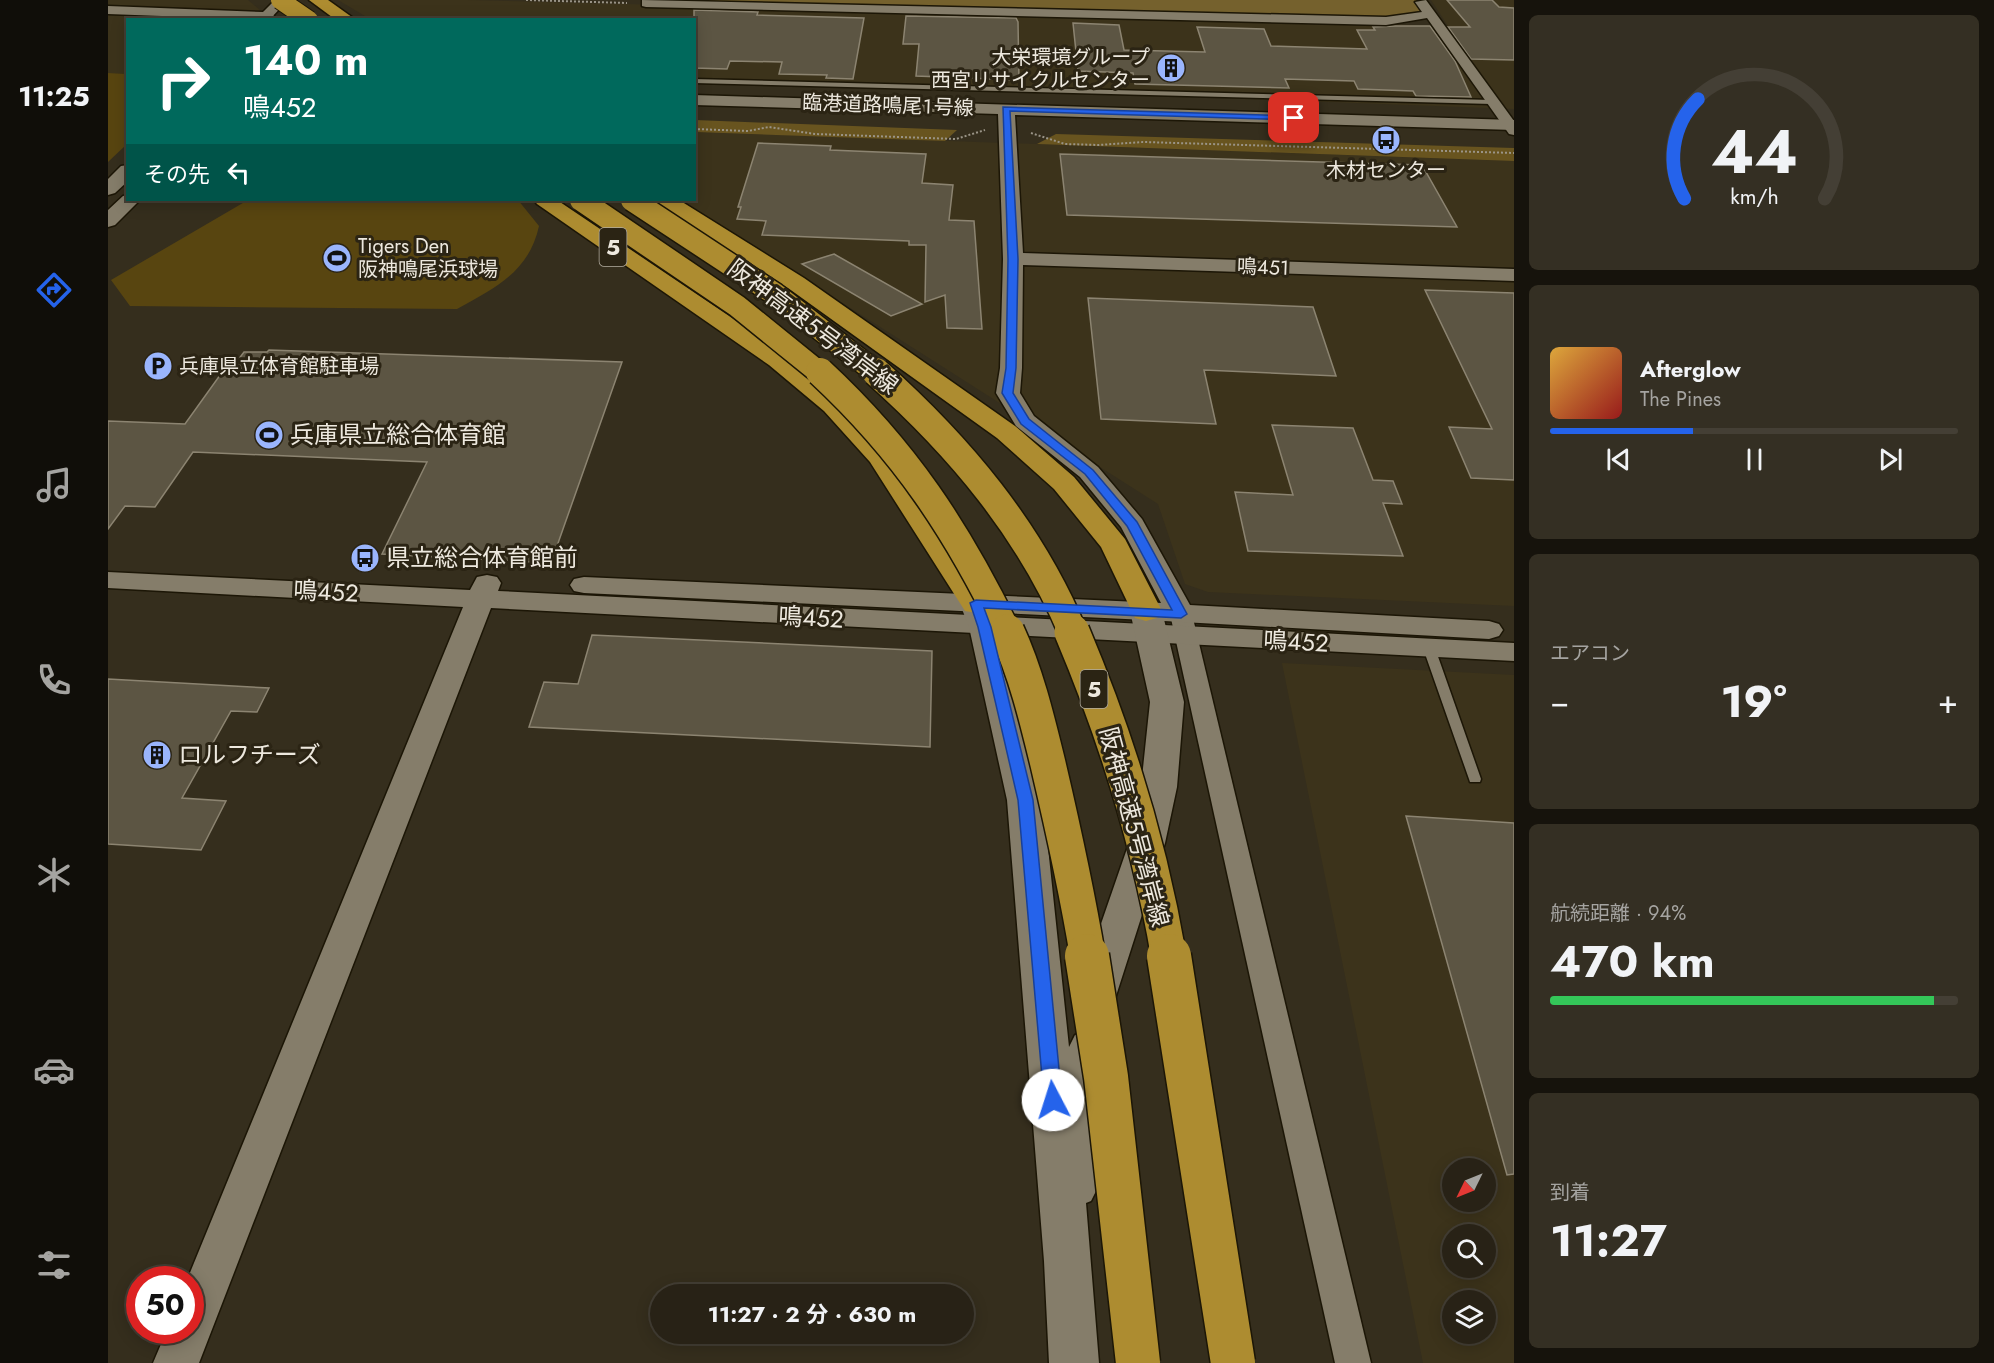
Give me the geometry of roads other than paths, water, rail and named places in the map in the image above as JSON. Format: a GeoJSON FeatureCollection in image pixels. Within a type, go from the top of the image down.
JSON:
{"type":"FeatureCollection","features":[{"type":"Feature","properties":{"kind":"highway"},"geometry":{"type":"LineString","coordinates":[[281,0],[306,18]]}},
{"type":"Feature","properties":{"kind":"highway"},"geometry":{"type":"LineString","coordinates":[[317,0],[345,18]]}},
{"type":"Feature","properties":{"kind":"highway"},"geometry":{"type":"LineString","coordinates":[[266,12],[288,18]]}},
{"type":"Feature","properties":{"kind":"highway","name":"5"},"geometry":{"type":"LineString","coordinates":[[545,201],[778,360],[833,405],[880,457],[980,615]]}},
{"type":"Feature","properties":{"kind":"highway","name":"阪神高速5号湾岸線"},"geometry":{"type":"LineString","coordinates":[[582,201],[765,326],[824,376],[878,430],[929,492],[974,563],[1017,654],[1044,746],[1072,863],[1105,1063],[1138,1363]]}},
{"type":"Feature","properties":{"kind":"highway","name":"阪神高速5号湾岸線"},"geometry":{"type":"LineString","coordinates":[[634,201],[778,294],[866,361],[925,415],[987,486],[1038,563],[1080,651],[1124,771],[1157,894],[1196,1120],[1233,1363]]}},
{"type":"Feature","properties":{"kind":"highway"},"geometry":{"type":"LineString","coordinates":[[667,201],[796,283],[1006,432],[1064,483],[1115,545],[1166,624]]}},
{"type":"Feature","properties":{"kind":"main road"},"geometry":{"type":"LineString","coordinates":[[980,615],[1025,800],[1068,1261],[1074,1363]]}},
{"type":"Feature","properties":{"kind":"main road"},"geometry":{"type":"LineString","coordinates":[[1068,1261],[1095,1001],[1147,843],[1160,787],[1167,702],[1166,624]]}},
{"type":"Feature","properties":{"kind":"street"},"geometry":{"type":"LineString","coordinates":[[108,10],[266,12],[281,0]]}},
{"type":"Feature","properties":{"kind":"street"},"geometry":{"type":"LineString","coordinates":[[1420,0],[1513,129]]}},
{"type":"Feature","properties":{"kind":"street"},"geometry":{"type":"LineString","coordinates":[[646,3],[1386,21],[1430,14]]}},
{"type":"Feature","properties":{"kind":"street","name":"臨港道路鳴尾１号線"},"geometry":{"type":"LineString","coordinates":[[696,100],[1012,119]]}},
{"type":"Feature","properties":{"kind":"street","name":"臨港道路鳴尾１号線"},"geometry":{"type":"LineString","coordinates":[[696,110],[1513,129]]}},
{"type":"Feature","properties":{"kind":"street"},"geometry":{"type":"LineString","coordinates":[[1012,119],[1013,259],[1011,368],[1008,393],[1025,421],[1089,472],[1133,525],[1166,624],[1353,1363]]}},
{"type":"Feature","properties":{"kind":"street"},"geometry":{"type":"LineString","coordinates":[[108,189],[126,172]]}},
{"type":"Feature","properties":{"kind":"street"},"geometry":{"type":"LineString","coordinates":[[108,221],[128,201]]}},
{"type":"Feature","properties":{"kind":"street","name":"鳴451"},"geometry":{"type":"LineString","coordinates":[[1013,259],[1514,275]]}},
{"type":"Feature","properties":{"kind":"street","name":"鳴452"},"geometry":{"type":"LineString","coordinates":[[108,562],[484,590]]}},
{"type":"Feature","properties":{"kind":"street","name":"鳴452"},"geometry":{"type":"LineString","coordinates":[[108,580],[484,590],[1166,624],[1514,632]]}},
{"type":"Feature","properties":{"kind":"street"},"geometry":{"type":"LineString","coordinates":[[204,1291],[484,590]]}},
{"type":"Feature","properties":{"kind":"street","name":"鳴452"},"geometry":{"type":"LineString","coordinates":[[1166,624],[1429,648],[1514,652]]}},
{"type":"Feature","properties":{"kind":"street"},"geometry":{"type":"LineString","coordinates":[[176,1363],[183,1344]]}},
{"type":"Feature","properties":{"kind":"lane"},"geometry":{"type":"LineString","coordinates":[[696,81],[1492,102]]}},
{"type":"Feature","properties":{"kind":"lane"},"geometry":{"type":"LineString","coordinates":[[1429,648],[1475,779]]}},
{"type":"Feature","properties":{"kind":"place","name":"大栄環境グループ 西宮リサイクルセンター"},"geometry":{"type":"Point","coordinates":[1171,68]}},
{"type":"Feature","properties":{"kind":"place","name":"木材センター"},"geometry":{"type":"Point","coordinates":[1386,140]}},
{"type":"Feature","properties":{"kind":"place","name":"Tigers Den 阪神鳴尾浜球場"},"geometry":{"type":"Point","coordinates":[337,258]}},
{"type":"Feature","properties":{"kind":"place","name":"兵庫県立体育館駐車場"},"geometry":{"type":"Point","coordinates":[158,366]}},
{"type":"Feature","properties":{"kind":"place","name":"兵庫県立総合体育館"},"geometry":{"type":"Point","coordinates":[269,435]}},
{"type":"Feature","properties":{"kind":"place","name":"県立総合体育館前"},"geometry":{"type":"Point","coordinates":[365,558]}},
{"type":"Feature","properties":{"kind":"place","name":"ロルフチーズ"},"geometry":{"type":"Point","coordinates":[157,755]}}]}
